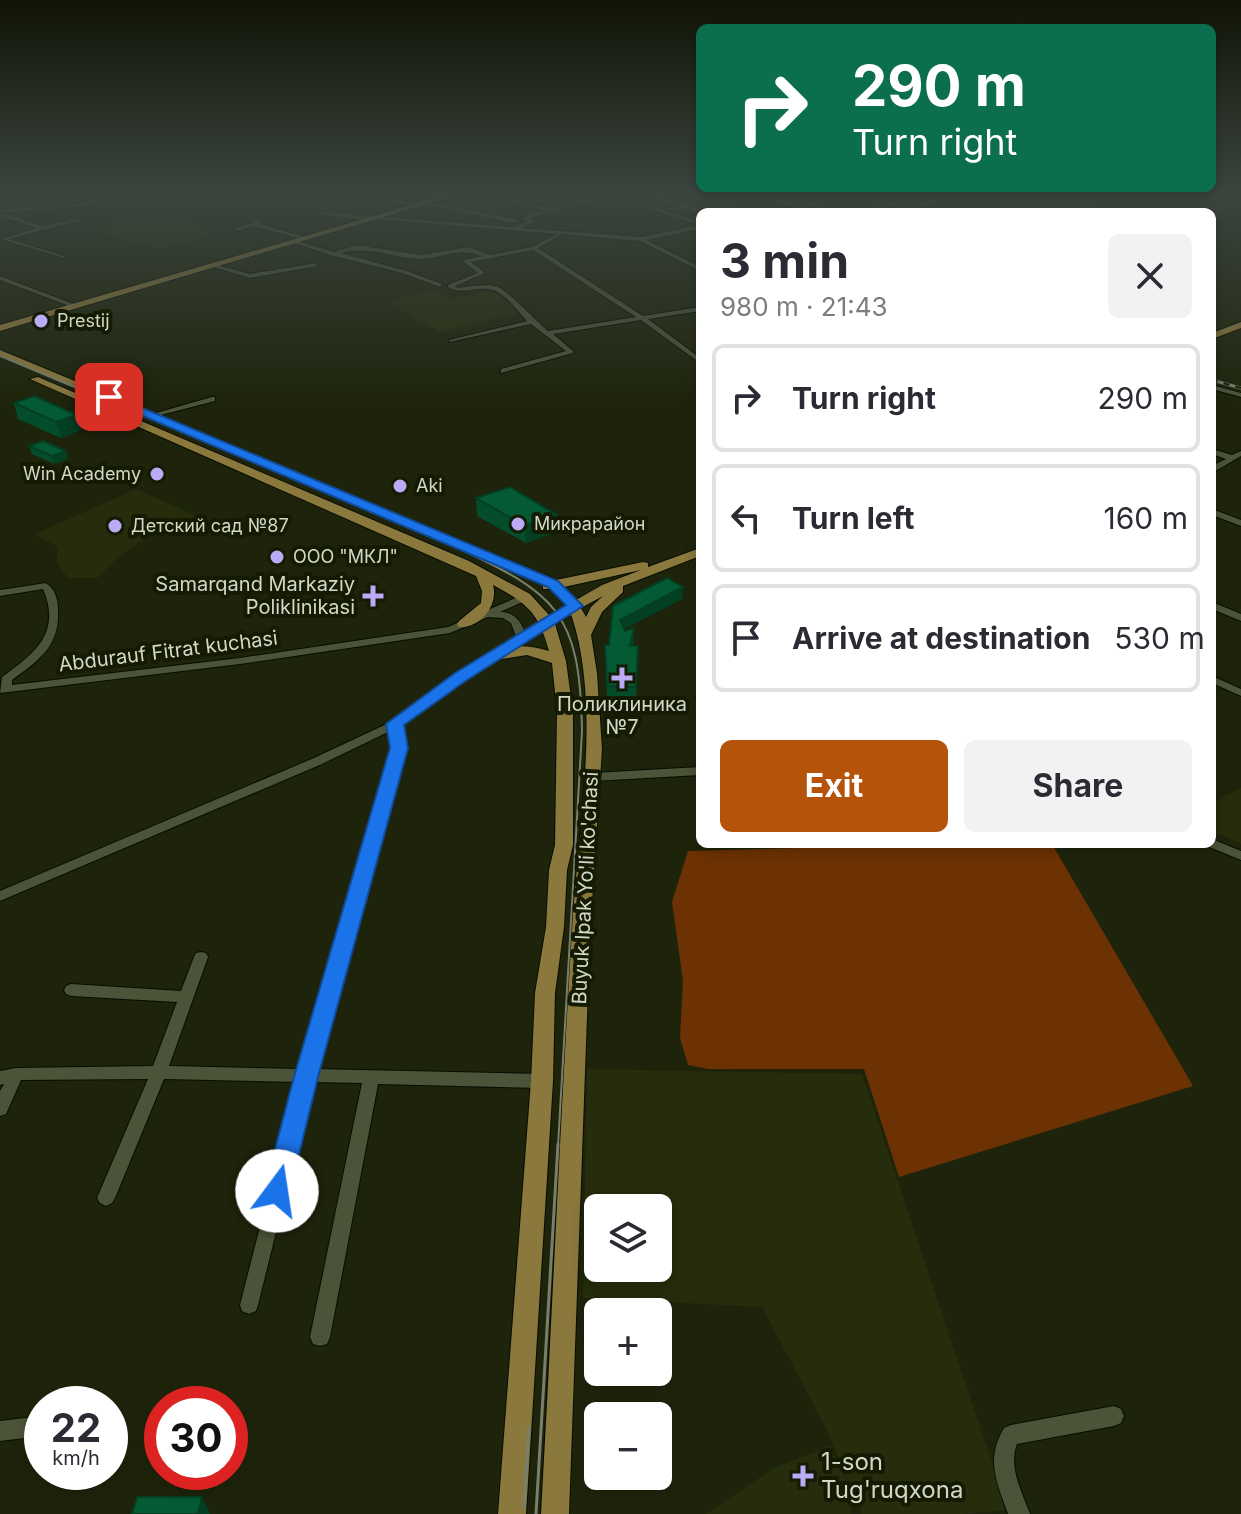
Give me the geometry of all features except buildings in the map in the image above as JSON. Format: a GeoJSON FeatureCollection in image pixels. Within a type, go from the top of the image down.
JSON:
{"type":"FeatureCollection","features":[{"type":"Feature","properties":{"kind":"main road"},"geometry":{"type":"LineString","coordinates":[[0,328],[224,263]]}},
{"type":"Feature","properties":{"kind":"main road"},"geometry":{"type":"LineString","coordinates":[[1216,334],[1241,325]]}},
{"type":"Feature","properties":{"kind":"main road","name":"Buyuk Ipak Yo'li ko'chasi"},"geometry":{"type":"LineString","coordinates":[[0,353],[553,584],[585,601],[584,635],[592,689],[593,777],[582,895],[555,1514]]}},
{"type":"Feature","properties":{"kind":"main road","name":"Buyuk Ipak Yo'li ko'chasi"},"geometry":{"type":"LineString","coordinates":[[0,365],[482,574],[525,597],[548,622],[559,661],[565,712],[564,845],[558,870],[555,927],[545,993],[542,1081],[512,1514]]}},
{"type":"Feature","properties":{"kind":"main road"},"geometry":{"type":"LineString","coordinates":[[548,622],[636,576],[696,553]]}},
{"type":"Feature","properties":{"kind":"main road"},"geometry":{"type":"LineString","coordinates":[[525,597],[553,584],[677,560]]}},
{"type":"Feature","properties":{"kind":"main road"},"geometry":{"type":"LineString","coordinates":[[522,571],[554,575],[616,571]]}},
{"type":"Feature","properties":{"kind":"main road"},"geometry":{"type":"LineString","coordinates":[[464,624],[488,605],[490,595],[482,574]]}},
{"type":"Feature","properties":{"kind":"main road"},"geometry":{"type":"LineString","coordinates":[[584,635],[596,610],[636,576]]}},
{"type":"Feature","properties":{"kind":"main road"},"geometry":{"type":"LineString","coordinates":[[578,578],[585,601]]}},
{"type":"Feature","properties":{"kind":"main road"},"geometry":{"type":"LineString","coordinates":[[495,656],[520,649],[542,652],[559,661]]}},
{"type":"Feature","properties":{"kind":"street"},"geometry":{"type":"LineString","coordinates":[[374,263],[395,267],[440,285]]}},
{"type":"Feature","properties":{"kind":"street"},"geometry":{"type":"LineString","coordinates":[[468,263],[482,273],[450,286],[457,290],[499,289],[532,322],[571,352],[504,371]]}},
{"type":"Feature","properties":{"kind":"street"},"geometry":{"type":"LineString","coordinates":[[557,263],[642,318],[696,358]]}},
{"type":"Feature","properties":{"kind":"street"},"geometry":{"type":"LineString","coordinates":[[213,266],[250,276],[316,265]]}},
{"type":"Feature","properties":{"kind":"street"},"geometry":{"type":"LineString","coordinates":[[0,278],[74,306]]}},
{"type":"Feature","properties":{"kind":"street"},"geometry":{"type":"LineString","coordinates":[[549,333],[696,310]]}},
{"type":"Feature","properties":{"kind":"street"},"geometry":{"type":"LineString","coordinates":[[451,341],[532,322]]}},
{"type":"Feature","properties":{"kind":"street"},"geometry":{"type":"LineString","coordinates":[[1216,388],[1241,395]]}},
{"type":"Feature","properties":{"kind":"street"},"geometry":{"type":"LineString","coordinates":[[1216,399],[1230,392]]}},
{"type":"Feature","properties":{"kind":"street"},"geometry":{"type":"LineString","coordinates":[[153,415],[212,399]]}},
{"type":"Feature","properties":{"kind":"street"},"geometry":{"type":"LineString","coordinates":[[1216,452],[1232,458]]}},
{"type":"Feature","properties":{"kind":"street"},"geometry":{"type":"LineString","coordinates":[[1216,468],[1241,453]]}},
{"type":"Feature","properties":{"kind":"street"},"geometry":{"type":"LineString","coordinates":[[1216,514],[1241,523]]}},
{"type":"Feature","properties":{"kind":"street"},"geometry":{"type":"LineString","coordinates":[[0,593],[46,586],[53,599],[53,628],[47,647],[6,679],[3,690]]}},
{"type":"Feature","properties":{"kind":"street","name":"Abdurauf Fitrat kuchasi"},"geometry":{"type":"LineString","coordinates":[[3,690],[256,659],[450,630],[525,597]]}},
{"type":"Feature","properties":{"kind":"street"},"geometry":{"type":"LineString","coordinates":[[1216,607],[1241,618]]}},
{"type":"Feature","properties":{"kind":"street"},"geometry":{"type":"LineString","coordinates":[[485,615],[506,615],[516,622],[522,640]]}},
{"type":"Feature","properties":{"kind":"street"},"geometry":{"type":"LineString","coordinates":[[0,896],[318,761],[395,724],[548,622]]}},
{"type":"Feature","properties":{"kind":"street"},"geometry":{"type":"LineString","coordinates":[[1216,681],[1241,693]]}},
{"type":"Feature","properties":{"kind":"street"},"geometry":{"type":"LineString","coordinates":[[249,1305],[306,1077],[399,748],[395,724]]}},
{"type":"Feature","properties":{"kind":"street"},"geometry":{"type":"LineString","coordinates":[[593,777],[696,771]]}},
{"type":"Feature","properties":{"kind":"street"},"geometry":{"type":"LineString","coordinates":[[1216,845],[1241,856]]}},
{"type":"Feature","properties":{"kind":"street"},"geometry":{"type":"LineString","coordinates":[[106,1198],[159,1072],[201,957]]}},
{"type":"Feature","properties":{"kind":"street"},"geometry":{"type":"LineString","coordinates":[[71,990],[187,997]]}},
{"type":"Feature","properties":{"kind":"street"},"geometry":{"type":"LineString","coordinates":[[0,1109],[8,1076],[159,1072],[542,1081]]}},
{"type":"Feature","properties":{"kind":"street"},"geometry":{"type":"LineString","coordinates":[[320,1337],[371,1078]]}},
{"type":"Feature","properties":{"kind":"street"},"geometry":{"type":"LineString","coordinates":[[1019,1514],[1002,1460],[1004,1444],[1011,1435],[1114,1416]]}},
{"type":"Feature","properties":{"kind":"street"},"geometry":{"type":"LineString","coordinates":[[0,1431],[24,1428]]}},
{"type":"Feature","properties":{"kind":"shaded area"},"geometry":{"type":"Polygon","coordinates":[[[434,290],[448,299],[494,291],[522,312],[440,332],[386,302],[434,290]]]}},
{"type":"Feature","properties":{"kind":"shaded area","name":"Детский сад №87"},"geometry":{"type":"Polygon","coordinates":[[[136,489],[199,517],[152,534],[119,556],[97,578],[68,578],[57,563],[58,547],[35,534],[136,489]]]}},
{"type":"Feature","properties":{"kind":"shaded area"},"geometry":{"type":"Polygon","coordinates":[[[1241,788],[1241,844],[1216,833],[1216,801],[1241,788]]]}},
{"type":"Feature","properties":{"kind":"shaded area"},"geometry":{"type":"Polygon","coordinates":[[[1054,848],[1193,1086],[899,1177],[864,1069],[708,1069],[688,1065],[680,1038],[683,981],[672,902],[688,851],[1054,848]]]}},
{"type":"Feature","properties":{"kind":"shaded area"},"geometry":{"type":"Polygon","coordinates":[[[587,1069],[862,1074],[1008,1510],[964,1514],[862,1514],[825,1426],[762,1307],[672,1302],[672,1298],[583,1298],[584,1241],[584,1282],[672,1282],[672,1194],[585,1194],[587,1069]]]}},
{"type":"Feature","properties":{"kind":"shaded area","name":"1-son Tug'ruqxona"},"geometry":{"type":"Polygon","coordinates":[[[830,1446],[849,1485],[851,1514],[706,1514],[774,1468],[830,1446]]]}},
{"type":"Feature","properties":{"kind":"tram line"},"geometry":{"type":"LineString","coordinates":[[0,356],[452,545],[516,578],[538,593],[555,611],[567,632],[575,658],[582,731],[558,1146]]}},
{"type":"Feature","properties":{"kind":"tram line"},"geometry":{"type":"LineString","coordinates":[[536,1514],[558,1144]]}},
{"type":"Feature","properties":{"kind":"tram line"},"geometry":{"type":"LineString","coordinates":[[524,1507],[529,1427]]}},
{"type":"Feature","properties":{"kind":"railway"},"geometry":{"type":"LineString","coordinates":[[1216,381],[1241,388]]}},
{"type":"Feature","properties":{"kind":"place","name":"Prestij"},"geometry":{"type":"Point","coordinates":[41,321]}},
{"type":"Feature","properties":{"kind":"place","name":"Win Academy"},"geometry":{"type":"Point","coordinates":[157,474]}},
{"type":"Feature","properties":{"kind":"place","name":"Aki"},"geometry":{"type":"Point","coordinates":[400,486]}},
{"type":"Feature","properties":{"kind":"place","name":"Микрарайон"},"geometry":{"type":"Point","coordinates":[518,524]}},
{"type":"Feature","properties":{"kind":"place","name":"Детский сад №87"},"geometry":{"type":"Point","coordinates":[115,526]}},
{"type":"Feature","properties":{"kind":"place","name":"ООО \"МКЛ\""},"geometry":{"type":"Point","coordinates":[277,557]}},
{"type":"Feature","properties":{"kind":"place","name":"Samarqand Markaziy Poliklinikasi"},"geometry":{"type":"Point","coordinates":[373,596]}},
{"type":"Feature","properties":{"kind":"place","name":"Поликлиника №7"},"geometry":{"type":"Point","coordinates":[622,678]}},
{"type":"Feature","properties":{"kind":"place","name":"1-son Tug'ruqxona"},"geometry":{"type":"Point","coordinates":[803,1476]}},
{"type":"Feature","properties":{"kind":"route"},"geometry":{"type":"LineString","coordinates":[[109,397],[553,584],[575,606],[461,676],[395,724],[399,748],[277,1191]]}}]}
